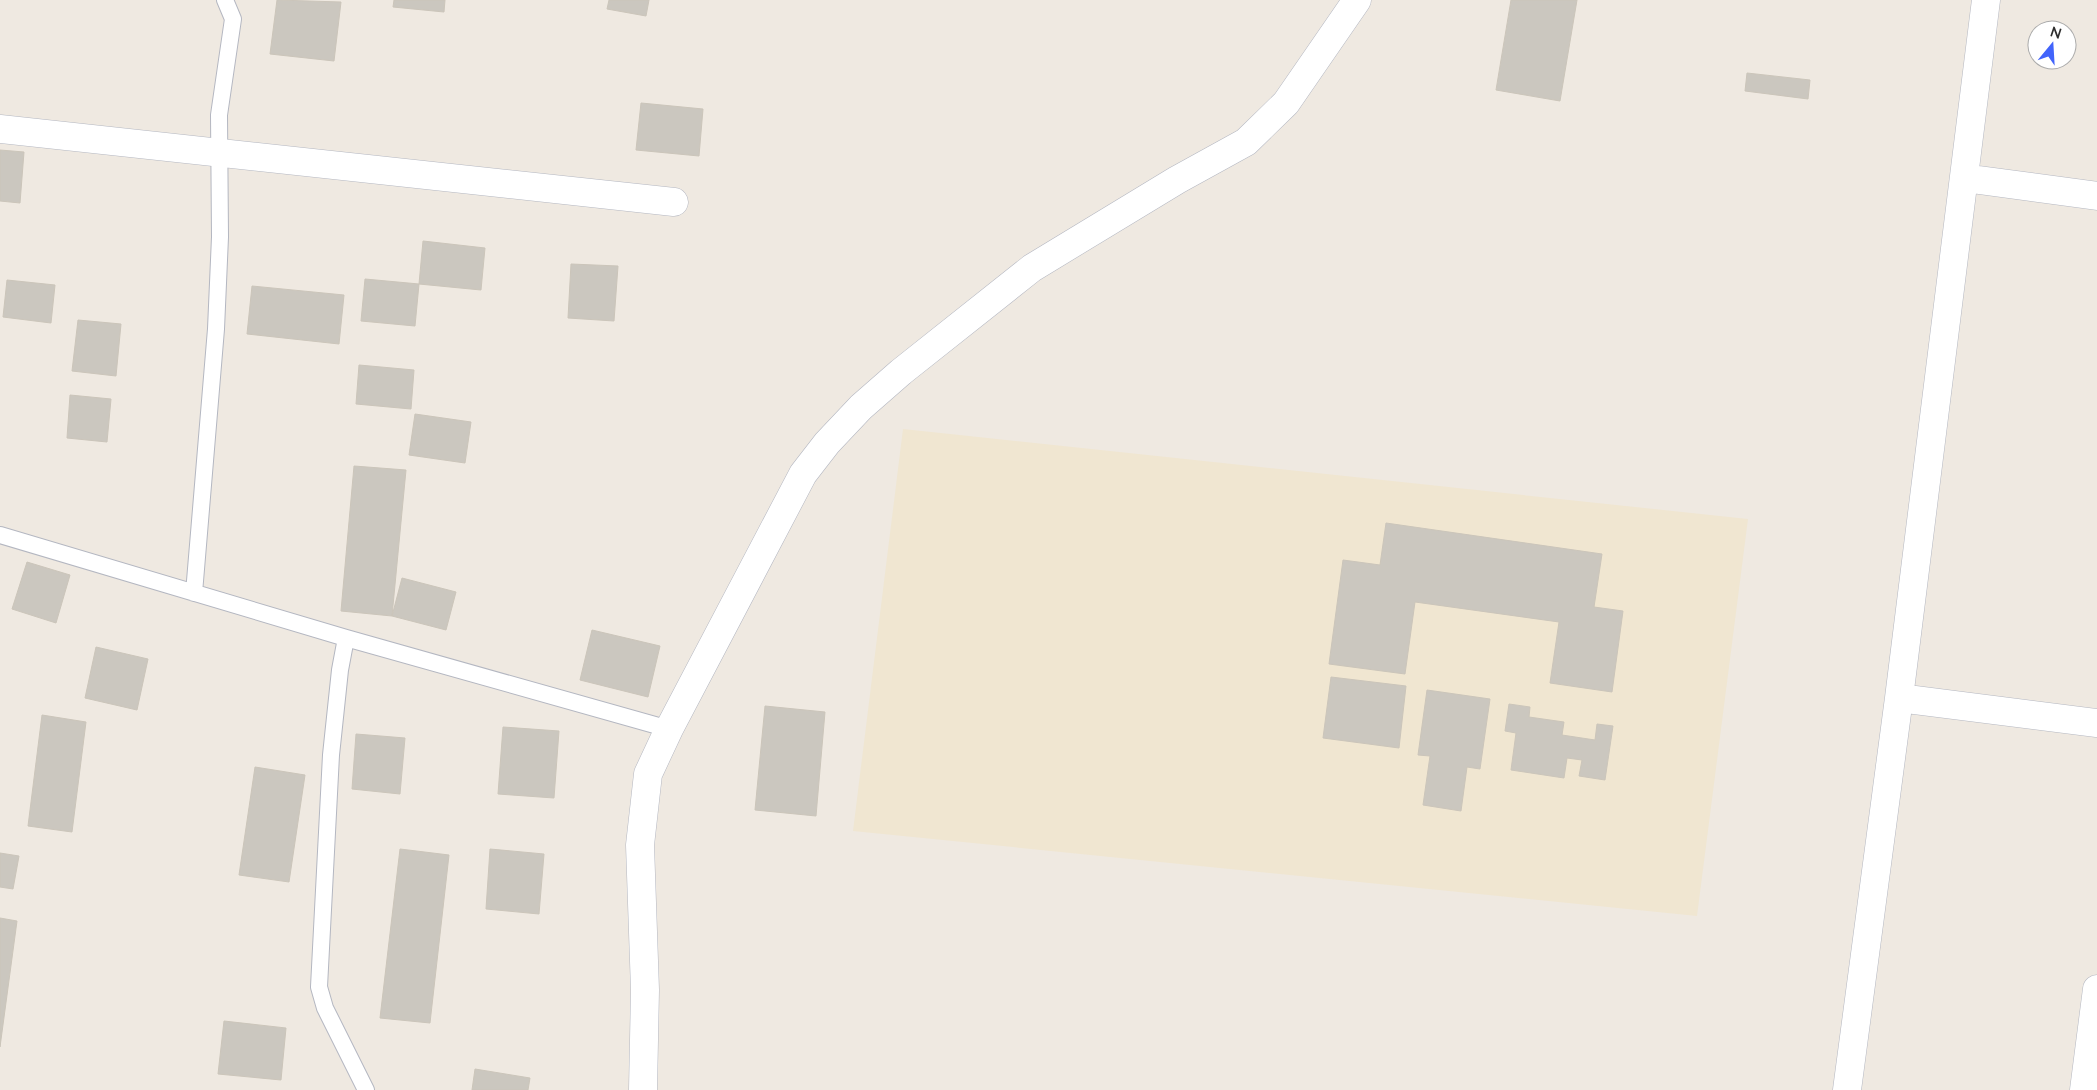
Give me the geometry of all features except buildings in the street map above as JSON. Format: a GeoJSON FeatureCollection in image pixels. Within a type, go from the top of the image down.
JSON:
{"type":"FeatureCollection","features":[{"type":"Feature","properties":{"kind":"street"},"geometry":{"type":"LineString","coordinates":[[643,1090],[645,990],[640,845],[648,774],[669,729],[803,474],[848,422],[902,372],[1032,268],[1177,180],[1246,142],[1286,104],[1357,0]]}},
{"type":"Feature","properties":{"kind":"street"},"geometry":{"type":"LineString","coordinates":[[1847,1090],[1899,698],[1986,0]]}},
{"type":"Feature","properties":{"kind":"street"},"geometry":{"type":"LineString","coordinates":[[0,129],[674,202]]}},
{"type":"Feature","properties":{"kind":"street"},"geometry":{"type":"LineString","coordinates":[[1964,178],[2097,196]]}},
{"type":"Feature","properties":{"kind":"street"},"geometry":{"type":"LineString","coordinates":[[1899,698],[2097,722]]}},
{"type":"Feature","properties":{"kind":"street"},"geometry":{"type":"LineString","coordinates":[[2084,1090],[2097,989]]}},
{"type":"Feature","properties":{"kind":"lane"},"geometry":{"type":"LineString","coordinates":[[194,593],[216,328],[220,238],[219,115],[233,19],[225,0]]}},
{"type":"Feature","properties":{"kind":"lane"},"geometry":{"type":"LineString","coordinates":[[0,535],[346,638],[669,729]]}},
{"type":"Feature","properties":{"kind":"lane"},"geometry":{"type":"LineString","coordinates":[[346,638],[341,664],[331,755],[319,988],[325,1008],[366,1090]]}},
{"type":"Feature","properties":{"kind":"shaded area"},"geometry":{"type":"Polygon","coordinates":[[[903,429],[1748,519],[1697,916],[853,831],[903,429]]]}}]}
